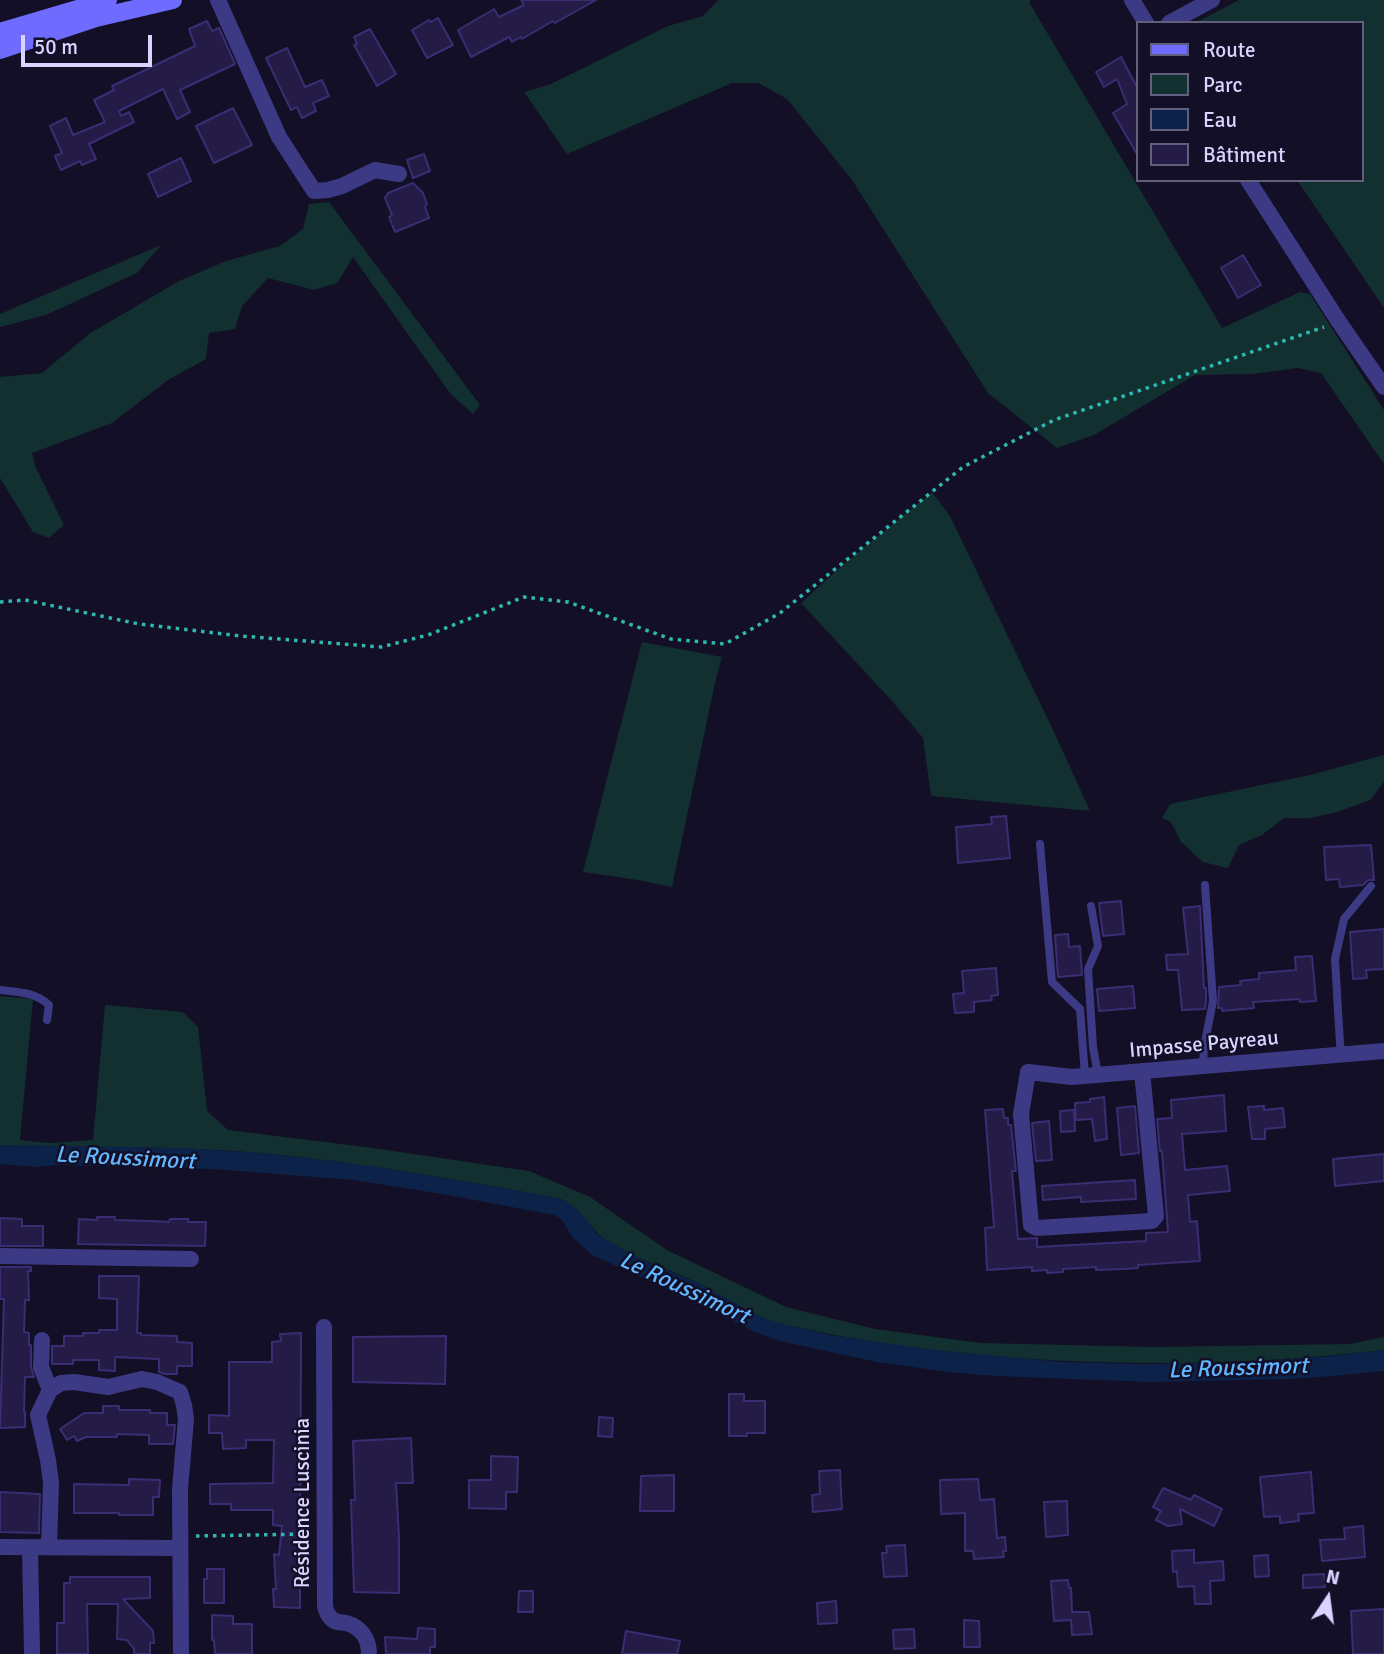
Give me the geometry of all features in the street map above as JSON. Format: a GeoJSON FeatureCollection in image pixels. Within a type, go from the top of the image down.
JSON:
{"type":"FeatureCollection","features":[{"type":"Feature","properties":{"kind":"main road"},"geometry":{"type":"LineString","coordinates":[[0,32],[108,0]]}},
{"type":"Feature","properties":{"kind":"main road"},"geometry":{"type":"LineString","coordinates":[[0,50],[96,18],[173,0]]}},
{"type":"Feature","properties":{"kind":"street"},"geometry":{"type":"LineString","coordinates":[[218,0],[279,137],[314,191],[342,186],[375,170],[399,174]]}},
{"type":"Feature","properties":{"kind":"street"},"geometry":{"type":"LineString","coordinates":[[1132,0],[1145,21]]}},
{"type":"Feature","properties":{"kind":"street"},"geometry":{"type":"LineString","coordinates":[[1173,21],[1212,0]]}},
{"type":"Feature","properties":{"kind":"street"},"geometry":{"type":"LineString","coordinates":[[1249,182],[1384,387]]}},
{"type":"Feature","properties":{"kind":"street","name":"Impasse Payreau"},"geometry":{"type":"LineString","coordinates":[[1142,1071],[1156,1216],[1152,1221],[1036,1228],[1031,1225],[1021,1115],[1028,1072],[1072,1077],[1091,1076],[1142,1071],[1384,1051]]}},
{"type":"Feature","properties":{"kind":"street"},"geometry":{"type":"LineString","coordinates":[[0,1256],[191,1259]]}},
{"type":"Feature","properties":{"kind":"street","name":"Résidence Luscinia"},"geometry":{"type":"LineString","coordinates":[[324,1327],[325,1606],[335,1622],[358,1628],[369,1645],[369,1654]]}},
{"type":"Feature","properties":{"kind":"street"},"geometry":{"type":"LineString","coordinates":[[42,1340],[41,1367],[50,1390]]}},
{"type":"Feature","properties":{"kind":"street"},"geometry":{"type":"LineString","coordinates":[[49,1547],[51,1483],[38,1415],[50,1390],[61,1383],[74,1382],[107,1388],[142,1379],[180,1392],[186,1419],[180,1489],[181,1654]]}},
{"type":"Feature","properties":{"kind":"street"},"geometry":{"type":"LineString","coordinates":[[0,1547],[180,1542]]}},
{"type":"Feature","properties":{"kind":"street"},"geometry":{"type":"LineString","coordinates":[[30,1547],[32,1654]]}},
{"type":"Feature","properties":{"kind":"lane"},"geometry":{"type":"LineString","coordinates":[[1040,844],[1052,982],[1080,1009],[1091,1076]]}},
{"type":"Feature","properties":{"kind":"lane"},"geometry":{"type":"LineString","coordinates":[[1203,1066],[1213,1000],[1205,885]]}},
{"type":"Feature","properties":{"kind":"lane"},"geometry":{"type":"LineString","coordinates":[[1342,1054],[1335,959],[1344,919],[1371,886]]}},
{"type":"Feature","properties":{"kind":"lane"},"geometry":{"type":"LineString","coordinates":[[1091,906],[1098,946],[1088,969],[1093,1047],[1091,1076]]}},
{"type":"Feature","properties":{"kind":"lane"},"geometry":{"type":"LineString","coordinates":[[0,990],[29,993],[42,998],[49,1005],[47,1020]]}},
{"type":"Feature","properties":{"kind":"path"},"geometry":{"type":"LineString","coordinates":[[0,602],[25,600],[139,624],[241,636],[381,647],[428,635],[524,597],[568,602],[671,639],[725,644],[780,613],[963,467],[1054,420],[1339,322]]}},
{"type":"Feature","properties":{"kind":"path"},"geometry":{"type":"LineString","coordinates":[[180,1542],[324,1534]]}},
{"type":"Feature","properties":{"kind":"green space"},"geometry":{"type":"Polygon","coordinates":[[[718,0],[1031,0],[1029,2],[1222,328],[1300,292],[1310,294],[1384,410],[1384,464],[1321,373],[1298,368],[1251,374],[1195,375],[1094,435],[1057,448],[988,393],[852,180],[787,99],[758,83],[732,83],[567,154],[524,92],[551,84],[668,26],[703,16],[718,0]]]}},
{"type":"Feature","properties":{"kind":"green space"},"geometry":{"type":"Polygon","coordinates":[[[1239,0],[1384,0],[1384,308],[1298,182],[1363,182],[1363,21],[1199,21],[1239,0]]]}},
{"type":"Feature","properties":{"kind":"green space"},"geometry":{"type":"Polygon","coordinates":[[[329,202],[480,405],[473,414],[450,393],[353,257],[337,283],[314,290],[268,278],[242,306],[235,329],[209,333],[206,359],[168,380],[112,423],[32,453],[36,468],[64,525],[49,538],[33,532],[0,478],[0,377],[42,373],[89,334],[179,281],[226,261],[280,246],[303,229],[309,204],[329,202]]]}},
{"type":"Feature","properties":{"kind":"green space"},"geometry":{"type":"Polygon","coordinates":[[[161,245],[137,273],[46,315],[0,327],[0,314],[161,245]]]}},
{"type":"Feature","properties":{"kind":"green space"},"geometry":{"type":"Polygon","coordinates":[[[932,492],[950,516],[1090,811],[931,796],[923,738],[801,603],[932,492]]]}},
{"type":"Feature","properties":{"kind":"green space"},"geometry":{"type":"Polygon","coordinates":[[[642,642],[722,657],[672,887],[583,872],[642,642]]]}},
{"type":"Feature","properties":{"kind":"green space"},"geometry":{"type":"Polygon","coordinates":[[[1384,755],[1384,782],[1370,800],[1311,818],[1284,818],[1262,835],[1239,845],[1228,868],[1203,862],[1181,842],[1171,822],[1162,818],[1170,804],[1310,775],[1384,755]]]}},
{"type":"Feature","properties":{"kind":"green space"},"geometry":{"type":"Polygon","coordinates":[[[0,996],[33,999],[20,1140],[50,1143],[93,1140],[105,1005],[183,1012],[198,1027],[207,1111],[228,1130],[529,1171],[590,1197],[667,1250],[786,1307],[875,1329],[981,1343],[1154,1347],[1350,1344],[1384,1337],[1384,1350],[1263,1360],[1142,1363],[1020,1358],[899,1346],[765,1319],[700,1284],[620,1248],[602,1237],[573,1206],[558,1198],[389,1169],[262,1153],[0,1145],[0,996]]]}},
{"type":"Feature","properties":{"kind":"water","name":"Le Roussimort"},"geometry":{"type":"Polygon","coordinates":[[[0,1145],[185,1148],[272,1154],[398,1170],[553,1197],[568,1202],[581,1213],[597,1234],[628,1253],[700,1284],[765,1319],[830,1335],[935,1350],[1063,1362],[1228,1363],[1384,1350],[1384,1371],[1291,1379],[1148,1382],[995,1376],[877,1362],[780,1341],[755,1332],[592,1255],[573,1238],[561,1219],[554,1215],[353,1180],[213,1169],[58,1165],[34,1167],[0,1164],[0,1145]]]}},
{"type":"Feature","properties":{"kind":"building"},"geometry":{"type":"Polygon","coordinates":[[[521,0],[596,0],[522,39],[521,37],[512,42],[509,37],[471,57],[458,30],[494,9],[499,17],[524,5],[521,0]]]}},
{"type":"Feature","properties":{"kind":"building"},"geometry":{"type":"Polygon","coordinates":[[[438,18],[453,45],[427,58],[412,30],[438,18]]]}},
{"type":"Feature","properties":{"kind":"building"},"geometry":{"type":"Polygon","coordinates":[[[207,21],[212,31],[219,28],[235,64],[180,90],[190,112],[177,119],[163,89],[119,111],[121,116],[129,112],[134,122],[89,144],[96,159],[82,165],[80,161],[61,170],[55,156],[62,153],[50,126],[66,118],[73,135],[105,122],[94,100],[114,90],[112,86],[195,46],[189,29],[207,21]]]}},
{"type":"Feature","properties":{"kind":"building"},"geometry":{"type":"Polygon","coordinates":[[[370,29],[396,74],[377,86],[354,45],[357,44],[354,37],[370,29]]]}},
{"type":"Feature","properties":{"kind":"building"},"geometry":{"type":"Polygon","coordinates":[[[287,48],[305,87],[322,80],[329,96],[313,103],[316,111],[302,118],[297,107],[291,110],[266,58],[287,48]]]}},
{"type":"Feature","properties":{"kind":"building"},"geometry":{"type":"Polygon","coordinates":[[[1121,57],[1136,85],[1136,152],[1113,113],[1127,104],[1117,79],[1104,87],[1096,72],[1121,57]]]}},
{"type":"Feature","properties":{"kind":"building"},"geometry":{"type":"Polygon","coordinates":[[[233,108],[252,145],[214,163],[196,126],[233,108]]]}},
{"type":"Feature","properties":{"kind":"building"},"geometry":{"type":"Polygon","coordinates":[[[424,154],[430,171],[413,178],[407,160],[424,154]]]}},
{"type":"Feature","properties":{"kind":"building"},"geometry":{"type":"Polygon","coordinates":[[[181,158],[191,181],[158,197],[148,174],[181,158]]]}},
{"type":"Feature","properties":{"kind":"building"},"geometry":{"type":"Polygon","coordinates":[[[413,183],[423,193],[429,218],[395,232],[385,198],[388,193],[413,183]]]}},
{"type":"Feature","properties":{"kind":"building"},"geometry":{"type":"Polygon","coordinates":[[[1243,255],[1261,285],[1238,298],[1221,268],[1243,255]]]}},
{"type":"Feature","properties":{"kind":"building"},"geometry":{"type":"Polygon","coordinates":[[[1006,816],[1010,858],[958,863],[956,827],[992,824],[991,817],[1006,816]]]}},
{"type":"Feature","properties":{"kind":"building"},"geometry":{"type":"Polygon","coordinates":[[[1371,845],[1374,880],[1368,880],[1363,885],[1340,887],[1339,879],[1326,880],[1324,847],[1371,845]]]}},
{"type":"Feature","properties":{"kind":"building"},"geometry":{"type":"Polygon","coordinates":[[[1121,901],[1124,934],[1103,936],[1099,903],[1121,901]]]}},
{"type":"Feature","properties":{"kind":"building"},"geometry":{"type":"Polygon","coordinates":[[[1200,906],[1205,1009],[1182,1010],[1178,970],[1167,970],[1166,955],[1188,954],[1183,908],[1200,906]]]}},
{"type":"Feature","properties":{"kind":"building"},"geometry":{"type":"Polygon","coordinates":[[[1384,929],[1384,969],[1366,970],[1367,978],[1353,979],[1350,932],[1384,929]]]}},
{"type":"Feature","properties":{"kind":"building"},"geometry":{"type":"Polygon","coordinates":[[[1068,934],[1069,947],[1080,946],[1082,975],[1058,977],[1055,935],[1068,934]]]}},
{"type":"Feature","properties":{"kind":"building"},"geometry":{"type":"Polygon","coordinates":[[[1312,956],[1316,1001],[1300,1002],[1299,999],[1253,1002],[1254,1008],[1222,1011],[1222,1008],[1218,1008],[1219,987],[1241,985],[1240,981],[1259,979],[1259,973],[1296,970],[1295,957],[1312,956]]]}},
{"type":"Feature","properties":{"kind":"building"},"geometry":{"type":"Polygon","coordinates":[[[996,968],[998,995],[991,996],[992,1000],[974,1002],[974,1012],[955,1013],[953,994],[964,993],[962,971],[996,968]]]}},
{"type":"Feature","properties":{"kind":"building"},"geometry":{"type":"Polygon","coordinates":[[[1133,986],[1135,1008],[1099,1011],[1097,989],[1133,986]]]}},
{"type":"Feature","properties":{"kind":"building"},"geometry":{"type":"Polygon","coordinates":[[[1224,1095],[1226,1131],[1182,1134],[1185,1170],[1227,1166],[1230,1191],[1188,1195],[1190,1222],[1197,1221],[1200,1261],[1138,1265],[1138,1268],[1123,1269],[1063,1269],[1063,1272],[1047,1273],[1047,1270],[1032,1271],[1032,1267],[987,1270],[985,1228],[994,1227],[985,1110],[1003,1109],[1004,1118],[1008,1118],[1008,1125],[1011,1125],[1016,1171],[1012,1171],[1018,1239],[1037,1238],[1037,1247],[1146,1241],[1146,1233],[1168,1232],[1157,1119],[1172,1118],[1171,1100],[1224,1095]]]}},
{"type":"Feature","properties":{"kind":"building"},"geometry":{"type":"Polygon","coordinates":[[[1104,1097],[1107,1139],[1095,1141],[1092,1119],[1076,1120],[1075,1103],[1104,1097]]]}},
{"type":"Feature","properties":{"kind":"building"},"geometry":{"type":"Polygon","coordinates":[[[1135,1106],[1139,1153],[1121,1155],[1117,1108],[1135,1106]]]}},
{"type":"Feature","properties":{"kind":"building"},"geometry":{"type":"Polygon","coordinates":[[[1264,1106],[1264,1110],[1283,1108],[1285,1127],[1265,1129],[1265,1139],[1252,1139],[1248,1107],[1264,1106]]]}},
{"type":"Feature","properties":{"kind":"building"},"geometry":{"type":"Polygon","coordinates":[[[1074,1110],[1075,1131],[1061,1132],[1060,1111],[1074,1110]]]}},
{"type":"Feature","properties":{"kind":"building"},"geometry":{"type":"Polygon","coordinates":[[[1049,1121],[1052,1160],[1036,1161],[1032,1123],[1049,1121]]]}},
{"type":"Feature","properties":{"kind":"building"},"geometry":{"type":"Polygon","coordinates":[[[1384,1154],[1384,1181],[1335,1186],[1333,1159],[1384,1154]]]}},
{"type":"Feature","properties":{"kind":"building"},"geometry":{"type":"Polygon","coordinates":[[[1135,1180],[1136,1199],[1081,1202],[1081,1197],[1043,1200],[1042,1186],[1135,1180]]]}},
{"type":"Feature","properties":{"kind":"building"},"geometry":{"type":"Polygon","coordinates":[[[97,1217],[169,1222],[170,1219],[188,1219],[188,1222],[206,1222],[205,1246],[78,1244],[79,1219],[97,1220],[97,1217]]]}},
{"type":"Feature","properties":{"kind":"building"},"geometry":{"type":"Polygon","coordinates":[[[0,1218],[22,1219],[22,1226],[43,1226],[43,1246],[0,1246],[0,1218]]]}},
{"type":"Feature","properties":{"kind":"building"},"geometry":{"type":"Polygon","coordinates":[[[0,1267],[31,1267],[31,1271],[28,1271],[29,1300],[25,1300],[24,1332],[29,1333],[34,1377],[25,1377],[25,1427],[0,1428],[4,1299],[0,1299],[0,1267]]]}},
{"type":"Feature","properties":{"kind":"building"},"geometry":{"type":"Polygon","coordinates":[[[99,1276],[139,1276],[137,1333],[177,1336],[177,1342],[192,1343],[192,1366],[177,1366],[177,1374],[165,1374],[159,1372],[159,1359],[115,1357],[115,1371],[99,1370],[99,1360],[73,1360],[73,1364],[52,1364],[52,1346],[64,1346],[64,1336],[83,1336],[83,1333],[99,1333],[99,1330],[117,1330],[117,1299],[99,1298],[99,1276]]]}},
{"type":"Feature","properties":{"kind":"building"},"geometry":{"type":"Polygon","coordinates":[[[301,1333],[300,1608],[274,1607],[274,1554],[279,1555],[282,1526],[273,1525],[273,1510],[231,1510],[231,1504],[210,1504],[210,1484],[273,1483],[274,1440],[246,1440],[246,1448],[223,1449],[222,1433],[209,1433],[209,1415],[229,1416],[229,1362],[272,1362],[272,1342],[281,1341],[280,1334],[301,1333]]]}},
{"type":"Feature","properties":{"kind":"building"},"geometry":{"type":"Polygon","coordinates":[[[446,1336],[445,1384],[353,1382],[353,1337],[446,1336]]]}},
{"type":"Feature","properties":{"kind":"building"},"geometry":{"type":"Polygon","coordinates":[[[729,1394],[744,1394],[744,1401],[765,1401],[765,1433],[729,1436],[729,1394]]]}},
{"type":"Feature","properties":{"kind":"building"},"geometry":{"type":"Polygon","coordinates":[[[103,1406],[119,1406],[119,1410],[167,1413],[167,1425],[175,1425],[173,1444],[149,1444],[149,1435],[117,1434],[117,1437],[86,1437],[77,1441],[74,1436],[67,1440],[60,1429],[84,1413],[103,1413],[103,1406]]]}},
{"type":"Feature","properties":{"kind":"building"},"geometry":{"type":"Polygon","coordinates":[[[599,1417],[613,1418],[612,1437],[598,1436],[599,1417]]]}},
{"type":"Feature","properties":{"kind":"building"},"geometry":{"type":"Polygon","coordinates":[[[411,1438],[413,1483],[396,1483],[399,1593],[354,1592],[351,1500],[355,1500],[353,1441],[411,1438]]]}},
{"type":"Feature","properties":{"kind":"building"},"geometry":{"type":"Polygon","coordinates":[[[491,1456],[518,1457],[517,1492],[506,1492],[506,1509],[469,1508],[469,1480],[491,1480],[491,1456]]]}},
{"type":"Feature","properties":{"kind":"building"},"geometry":{"type":"Polygon","coordinates":[[[840,1470],[842,1509],[813,1512],[812,1495],[820,1494],[819,1471],[840,1470]]]}},
{"type":"Feature","properties":{"kind":"building"},"geometry":{"type":"Polygon","coordinates":[[[1311,1472],[1314,1513],[1298,1514],[1299,1521],[1280,1523],[1280,1516],[1264,1517],[1260,1477],[1311,1472]]]}},
{"type":"Feature","properties":{"kind":"building"},"geometry":{"type":"Polygon","coordinates":[[[674,1475],[674,1511],[640,1511],[641,1476],[674,1475]]]}},
{"type":"Feature","properties":{"kind":"building"},"geometry":{"type":"Polygon","coordinates":[[[129,1479],[160,1480],[159,1497],[153,1497],[153,1515],[74,1513],[74,1484],[129,1485],[129,1479]]]}},
{"type":"Feature","properties":{"kind":"building"},"geometry":{"type":"Polygon","coordinates":[[[978,1479],[980,1500],[994,1499],[997,1538],[1005,1537],[1004,1557],[974,1559],[973,1551],[965,1551],[965,1513],[941,1514],[940,1480],[978,1479]]]}},
{"type":"Feature","properties":{"kind":"building"},"geometry":{"type":"Polygon","coordinates":[[[1163,1488],[1191,1500],[1194,1495],[1222,1509],[1214,1526],[1180,1509],[1182,1524],[1168,1526],[1156,1520],[1161,1511],[1153,1507],[1163,1488]]]}},
{"type":"Feature","properties":{"kind":"building"},"geometry":{"type":"Polygon","coordinates":[[[0,1492],[40,1494],[39,1533],[0,1532],[0,1492]]]}},
{"type":"Feature","properties":{"kind":"building"},"geometry":{"type":"Polygon","coordinates":[[[1067,1501],[1068,1535],[1046,1537],[1044,1502],[1067,1501]]]}},
{"type":"Feature","properties":{"kind":"building"},"geometry":{"type":"Polygon","coordinates":[[[1363,1526],[1365,1557],[1322,1561],[1320,1540],[1345,1539],[1344,1528],[1363,1526]]]}},
{"type":"Feature","properties":{"kind":"building"},"geometry":{"type":"Polygon","coordinates":[[[905,1545],[907,1576],[884,1577],[882,1553],[887,1553],[886,1546],[905,1545]]]}},
{"type":"Feature","properties":{"kind":"building"},"geometry":{"type":"Polygon","coordinates":[[[1194,1550],[1194,1563],[1223,1561],[1224,1580],[1210,1581],[1211,1604],[1195,1604],[1194,1586],[1178,1587],[1177,1571],[1173,1572],[1172,1551],[1194,1550]]]}},
{"type":"Feature","properties":{"kind":"building"},"geometry":{"type":"Polygon","coordinates":[[[1268,1555],[1269,1576],[1255,1577],[1254,1556],[1268,1555]]]}},
{"type":"Feature","properties":{"kind":"building"},"geometry":{"type":"Polygon","coordinates":[[[207,1569],[224,1569],[224,1603],[204,1603],[204,1579],[207,1579],[207,1569]]]}},
{"type":"Feature","properties":{"kind":"building"},"geometry":{"type":"Polygon","coordinates":[[[1324,1574],[1325,1587],[1303,1588],[1303,1575],[1324,1574]]]}},
{"type":"Feature","properties":{"kind":"building"},"geometry":{"type":"Polygon","coordinates":[[[70,1577],[150,1577],[150,1598],[123,1599],[153,1631],[154,1643],[150,1643],[150,1654],[134,1654],[134,1649],[127,1640],[117,1639],[118,1604],[87,1604],[88,1654],[57,1654],[57,1623],[64,1623],[64,1583],[70,1583],[70,1577]]]}},
{"type":"Feature","properties":{"kind":"building"},"geometry":{"type":"Polygon","coordinates":[[[1068,1580],[1072,1612],[1089,1612],[1092,1634],[1072,1635],[1071,1620],[1054,1621],[1051,1581],[1068,1580]]]}},
{"type":"Feature","properties":{"kind":"building"},"geometry":{"type":"Polygon","coordinates":[[[519,1591],[533,1591],[533,1612],[518,1612],[519,1591]]]}},
{"type":"Feature","properties":{"kind":"building"},"geometry":{"type":"Polygon","coordinates":[[[836,1601],[837,1623],[818,1624],[817,1603],[836,1601]]]}},
{"type":"Feature","properties":{"kind":"building"},"geometry":{"type":"Polygon","coordinates":[[[1384,1609],[1384,1654],[1353,1654],[1351,1611],[1384,1609]]]}},
{"type":"Feature","properties":{"kind":"building"},"geometry":{"type":"Polygon","coordinates":[[[212,1615],[233,1616],[233,1624],[252,1624],[252,1654],[215,1654],[212,1615]]]}},
{"type":"Feature","properties":{"kind":"building"},"geometry":{"type":"Polygon","coordinates":[[[964,1620],[979,1621],[980,1647],[964,1647],[964,1620]]]}},
{"type":"Feature","properties":{"kind":"building"},"geometry":{"type":"Polygon","coordinates":[[[418,1628],[435,1629],[435,1647],[430,1647],[430,1654],[386,1654],[385,1637],[417,1639],[418,1628]]]}},
{"type":"Feature","properties":{"kind":"building"},"geometry":{"type":"Polygon","coordinates":[[[914,1629],[915,1648],[894,1649],[893,1630],[914,1629]]]}},
{"type":"Feature","properties":{"kind":"building"},"geometry":{"type":"Polygon","coordinates":[[[626,1631],[680,1641],[677,1654],[622,1654],[626,1631]]]}}]}
